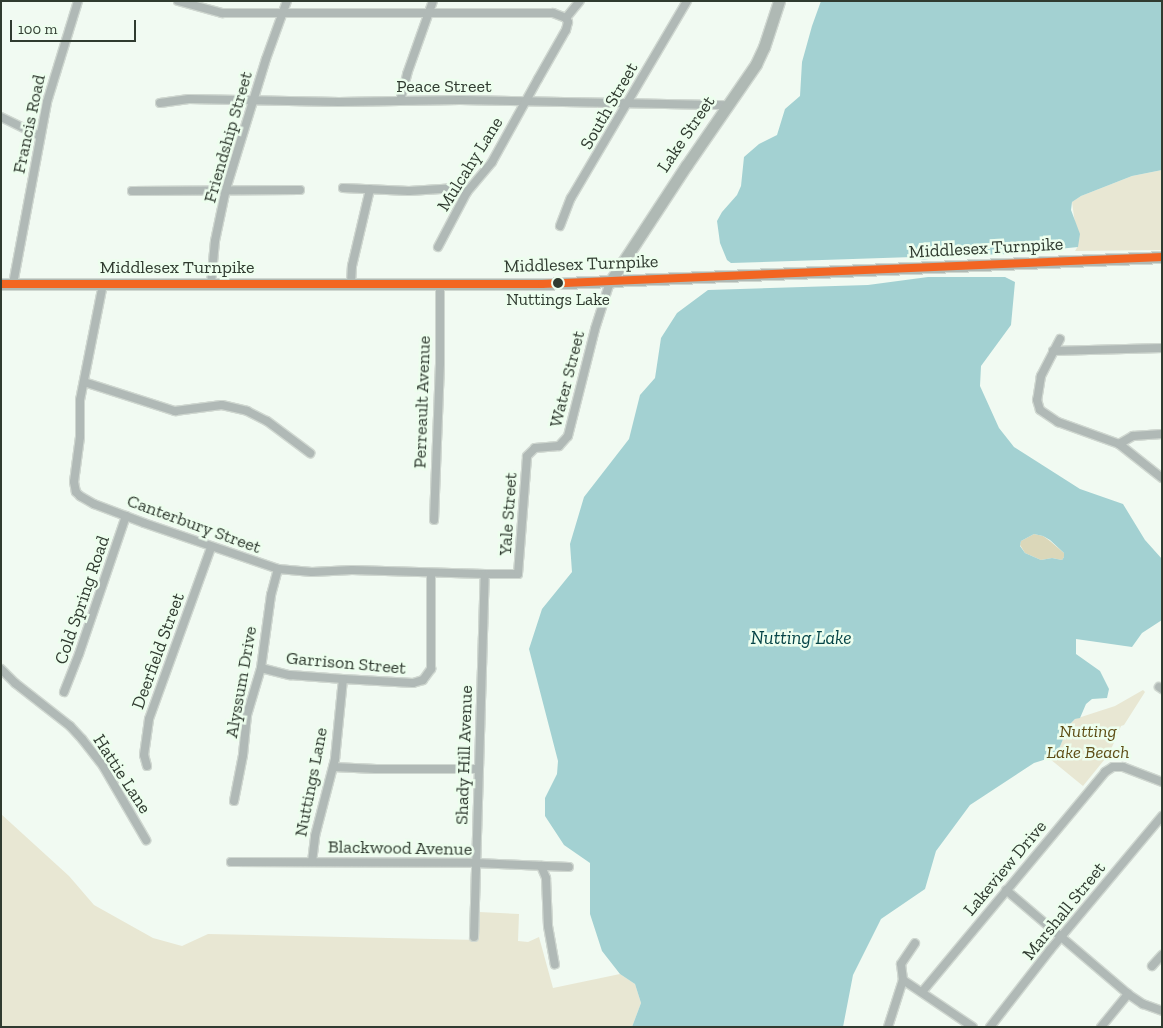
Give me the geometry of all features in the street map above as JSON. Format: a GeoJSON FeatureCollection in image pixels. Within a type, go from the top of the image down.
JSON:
{"type":"FeatureCollection","features":[{"type":"Feature","properties":{"kind":"main road","name":"Lake Street"},"geometry":{"type":"LineString","coordinates":[[610,282],[760,56],[779,1]]}},
{"type":"Feature","properties":{"kind":"main road","name":"Middlesex Turnpike"},"geometry":{"type":"LineString","coordinates":[[1,284],[610,282],[1162,257]]}},
{"type":"Feature","properties":{"kind":"street","name":"Francis Road"},"geometry":{"type":"LineString","coordinates":[[13,284],[51,86],[78,1]]}},
{"type":"Feature","properties":{"kind":"street"},"geometry":{"type":"LineString","coordinates":[[178,1],[212,12],[282,14],[553,13],[566,18],[580,1]]}},
{"type":"Feature","properties":{"kind":"street","name":"Friendship Street"},"geometry":{"type":"LineString","coordinates":[[211,284],[216,242],[226,190],[253,100],[287,1]]}},
{"type":"Feature","properties":{"kind":"street"},"geometry":{"type":"LineString","coordinates":[[400,101],[407,74],[433,1]]}},
{"type":"Feature","properties":{"kind":"street","name":"South Street"},"geometry":{"type":"LineString","coordinates":[[560,226],[571,198],[628,104],[686,1]]}},
{"type":"Feature","properties":{"kind":"street","name":"Mulcahy Lane"},"geometry":{"type":"LineString","coordinates":[[438,247],[467,192],[492,162],[526,102],[566,30],[568,22],[566,18]]}},
{"type":"Feature","properties":{"kind":"street","name":"Peace Street"},"geometry":{"type":"LineString","coordinates":[[160,103],[180,99],[628,104],[715,103],[728,105]]}},
{"type":"Feature","properties":{"kind":"street"},"geometry":{"type":"LineString","coordinates":[[1,117],[40,136]]}},
{"type":"Feature","properties":{"kind":"street"},"geometry":{"type":"LineString","coordinates":[[343,188],[409,191],[457,188],[467,192]]}},
{"type":"Feature","properties":{"kind":"street"},"geometry":{"type":"LineString","coordinates":[[351,284],[352,266],[370,189]]}},
{"type":"Feature","properties":{"kind":"street"},"geometry":{"type":"LineString","coordinates":[[132,191],[300,190]]}},
{"type":"Feature","properties":{"kind":"street","name":"Water Street"},"geometry":{"type":"LineString","coordinates":[[527,456],[535,448],[559,446],[568,436],[595,329],[610,282]]}},
{"type":"Feature","properties":{"kind":"street","name":"Canterbury Street"},"geometry":{"type":"LineString","coordinates":[[103,284],[79,408],[80,437],[74,487],[76,492],[86,500],[211,548],[278,569],[306,572],[352,570],[518,574]]}},
{"type":"Feature","properties":{"kind":"street","name":"Perreault Avenue"},"geometry":{"type":"LineString","coordinates":[[434,520],[440,363],[440,284]]}},
{"type":"Feature","properties":{"kind":"street"},"geometry":{"type":"LineString","coordinates":[[1060,339],[1041,376],[1037,400],[1040,410],[1058,422],[1119,444],[1162,478]]}},
{"type":"Feature","properties":{"kind":"street"},"geometry":{"type":"LineString","coordinates":[[1053,351],[1162,348]]}},
{"type":"Feature","properties":{"kind":"street"},"geometry":{"type":"LineString","coordinates":[[84,382],[175,411],[222,405],[247,411],[272,425],[310,453]]}},
{"type":"Feature","properties":{"kind":"street"},"geometry":{"type":"LineString","coordinates":[[1119,444],[1133,436],[1162,434]]}},
{"type":"Feature","properties":{"kind":"street","name":"Yale Street"},"geometry":{"type":"LineString","coordinates":[[518,574],[527,456]]}},
{"type":"Feature","properties":{"kind":"street","name":"Cold Spring Road"},"geometry":{"type":"LineString","coordinates":[[64,692],[79,654],[126,516]]}},
{"type":"Feature","properties":{"kind":"street","name":"Deerfield Street"},"geometry":{"type":"LineString","coordinates":[[147,766],[144,755],[147,727],[211,548]]}},
{"type":"Feature","properties":{"kind":"street","name":"Alyssum Drive"},"geometry":{"type":"LineString","coordinates":[[234,801],[243,755],[247,715],[261,668],[271,595],[278,569]]}},
{"type":"Feature","properties":{"kind":"street","name":"Garrison Street"},"geometry":{"type":"LineString","coordinates":[[261,668],[290,674],[413,683],[427,676],[431,669],[432,651],[431,573]]}},
{"type":"Feature","properties":{"kind":"street","name":"Shady Hill Avenue"},"geometry":{"type":"LineString","coordinates":[[474,937],[478,769],[486,574]]}},
{"type":"Feature","properties":{"kind":"street","name":"Hattie Lane"},"geometry":{"type":"LineString","coordinates":[[1,669],[15,683],[70,726],[82,739],[103,766],[146,840]]}},
{"type":"Feature","properties":{"kind":"street","name":"Nuttings Lane"},"geometry":{"type":"LineString","coordinates":[[312,862],[315,836],[332,767],[343,679]]}},
{"type":"Feature","properties":{"kind":"street"},"geometry":{"type":"LineString","coordinates":[[332,767],[478,769]]}},
{"type":"Feature","properties":{"kind":"street","name":"Lakeview Drive"},"geometry":{"type":"LineString","coordinates":[[922,992],[1102,775],[1113,767],[1123,767],[1162,782]]}},
{"type":"Feature","properties":{"kind":"street","name":"Marshall Street"},"geometry":{"type":"LineString","coordinates":[[990,1027],[1062,936],[1162,816]]}},
{"type":"Feature","properties":{"kind":"street","name":"Blackwood Avenue"},"geometry":{"type":"LineString","coordinates":[[231,862],[475,863],[569,867]]}},
{"type":"Feature","properties":{"kind":"street"},"geometry":{"type":"LineString","coordinates":[[541,866],[546,878],[548,926],[555,964]]}},
{"type":"Feature","properties":{"kind":"street"},"geometry":{"type":"LineString","coordinates":[[1006,890],[1128,994],[1144,1004],[1162,1011]]}},
{"type":"Feature","properties":{"kind":"street"},"geometry":{"type":"LineString","coordinates":[[888,1027],[903,980],[901,964],[915,943]]}},
{"type":"Feature","properties":{"kind":"street"},"geometry":{"type":"LineString","coordinates":[[1152,966],[1162,955]]}},
{"type":"Feature","properties":{"kind":"street"},"geometry":{"type":"LineString","coordinates":[[903,980],[973,1027]]}},
{"type":"Feature","properties":{"kind":"street"},"geometry":{"type":"LineString","coordinates":[[1101,1027],[1128,994]]}},
{"type":"Feature","properties":{"kind":"green space"},"geometry":{"type":"Polygon","coordinates":[[[1162,170],[1162,250],[1075,251],[1078,246],[1072,202],[1081,196],[1132,176],[1162,170]]]}},
{"type":"Feature","properties":{"kind":"green space","name":"Nutting Lake Beach"},"geometry":{"type":"Polygon","coordinates":[[[1143,690],[1145,692],[1124,725],[1121,726],[1109,754],[1083,786],[1050,759],[1056,756],[1069,725],[1075,719],[1115,706],[1143,690]]]}},
{"type":"Feature","properties":{"kind":"green space"},"geometry":{"type":"Polygon","coordinates":[[[1,814],[69,876],[94,905],[153,938],[182,946],[208,934],[479,940],[479,912],[519,914],[518,941],[528,942],[539,937],[553,988],[620,974],[635,984],[641,1003],[632,1027],[1,1027],[1,814]]]}},
{"type":"Feature","properties":{"kind":"shaded area"},"geometry":{"type":"Polygon","coordinates":[[[1034,534],[1043,536],[1064,553],[1062,560],[1052,558],[1041,560],[1025,553],[1020,545],[1021,541],[1034,534]]]}},
{"type":"Feature","properties":{"kind":"water"},"geometry":{"type":"Polygon","coordinates":[[[821,1],[1162,1],[1162,170],[1132,176],[1081,196],[1072,202],[1071,210],[1080,234],[1078,247],[1009,254],[941,256],[924,260],[913,257],[731,263],[727,260],[720,243],[717,221],[722,212],[737,195],[741,186],[744,157],[759,144],[777,135],[785,109],[800,96],[802,62],[821,1]]]}},
{"type":"Feature","properties":{"kind":"water","name":"Nutting Lake"},"geometry":{"type":"Polygon","coordinates":[[[928,277],[1005,277],[1015,282],[1011,325],[981,366],[980,386],[999,428],[1014,447],[1080,489],[1123,504],[1145,540],[1162,559],[1162,620],[1142,633],[1132,647],[1076,639],[1076,654],[1100,671],[1109,689],[1107,698],[1092,699],[1086,704],[1080,718],[1075,719],[1069,725],[1056,756],[1034,763],[970,805],[936,851],[925,889],[881,919],[853,975],[843,1027],[632,1027],[641,1003],[635,984],[620,974],[602,951],[590,914],[590,863],[564,845],[545,816],[545,798],[557,774],[558,761],[529,649],[542,609],[572,572],[570,544],[584,497],[629,439],[640,395],[655,378],[661,338],[677,313],[708,290],[868,285],[928,277]],[[1034,534],[1021,541],[1020,546],[1025,553],[1041,560],[1052,558],[1062,560],[1064,553],[1043,536],[1034,534]]]}},
{"type":"Feature","properties":{"kind":"transit line"},"geometry":{"type":"LineString","coordinates":[[1,284],[542,284],[1162,257]]}},
{"type":"Feature","properties":{"kind":"place","name":"Nuttings Lake"},"geometry":{"type":"Point","coordinates":[558,283]}}]}
